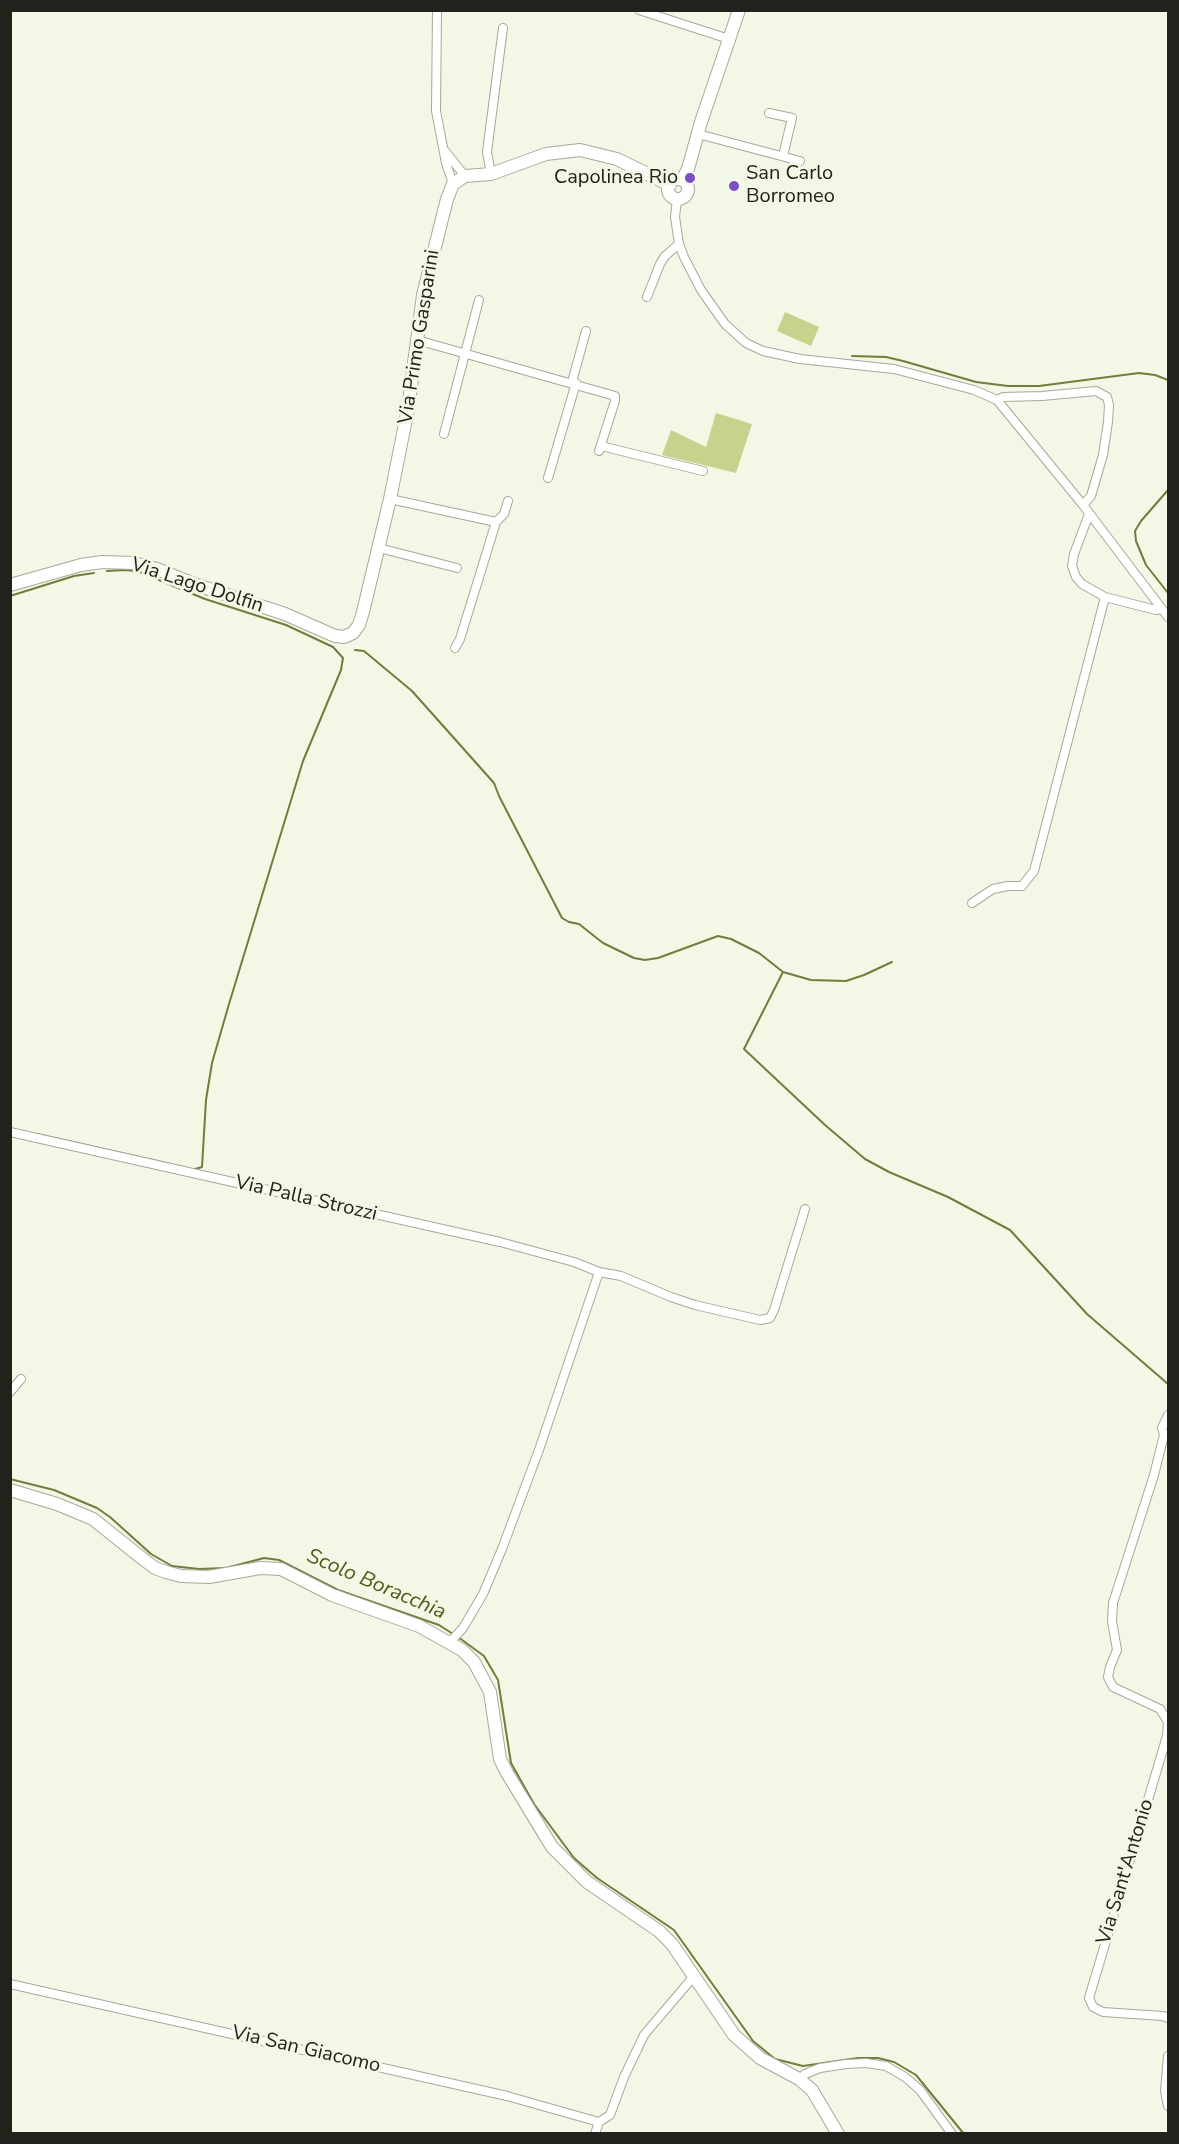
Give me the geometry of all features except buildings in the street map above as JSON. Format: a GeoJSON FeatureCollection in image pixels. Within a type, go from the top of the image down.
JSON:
{"type":"FeatureCollection","features":[{"type":"Feature","properties":{"kind":"street"},"geometry":{"type":"LineString","coordinates":[[437,10],[436,111],[446,163],[453,184],[465,176],[491,174],[546,154],[580,150],[602,154],[676,182]]}},
{"type":"Feature","properties":{"kind":"street"},"geometry":{"type":"LineString","coordinates":[[639,10],[729,39]]}},
{"type":"Feature","properties":{"kind":"street"},"geometry":{"type":"LineString","coordinates":[[740,10],[688,169],[669,194],[677,199],[675,217],[679,244],[701,290],[726,324],[746,343],[763,351],[800,359],[894,369],[974,390],[997,400],[1083,505],[1168,617]]}},
{"type":"Feature","properties":{"kind":"street"},"geometry":{"type":"LineString","coordinates":[[491,174],[488,152],[503,28]]}},
{"type":"Feature","properties":{"kind":"street"},"geometry":{"type":"LineString","coordinates":[[769,113],[794,116],[783,156]]}},
{"type":"Feature","properties":{"kind":"street"},"geometry":{"type":"LineString","coordinates":[[698,134],[800,161]]}},
{"type":"Feature","properties":{"kind":"street"},"geometry":{"type":"LineString","coordinates":[[444,149],[465,176]]}},
{"type":"Feature","properties":{"kind":"street","name":"Via Primo Gasparini"},"geometry":{"type":"LineString","coordinates":[[344,637],[353,633],[358,625],[379,548],[408,409],[429,267],[453,184]]}},
{"type":"Feature","properties":{"kind":"street"},"geometry":{"type":"LineString","coordinates":[[647,297],[660,264],[665,256],[679,244]]}},
{"type":"Feature","properties":{"kind":"street"},"geometry":{"type":"LineString","coordinates":[[444,434],[479,300]]}},
{"type":"Feature","properties":{"kind":"street"},"geometry":{"type":"LineString","coordinates":[[548,478],[586,331]]}},
{"type":"Feature","properties":{"kind":"street"},"geometry":{"type":"LineString","coordinates":[[417,340],[615,396],[600,449],[703,471]]}},
{"type":"Feature","properties":{"kind":"street"},"geometry":{"type":"LineString","coordinates":[[997,400],[1004,397],[1096,391],[1107,397],[1108,422],[1103,455],[1090,496],[1083,505]]}},
{"type":"Feature","properties":{"kind":"street"},"geometry":{"type":"LineString","coordinates":[[390,499],[496,522]]}},
{"type":"Feature","properties":{"kind":"street"},"geometry":{"type":"LineString","coordinates":[[455,648],[460,639],[496,522],[504,514],[508,501]]}},
{"type":"Feature","properties":{"kind":"street"},"geometry":{"type":"LineString","coordinates":[[1089,514],[1072,566],[1076,577],[1082,584],[1105,597],[1156,610],[1162,609]]}},
{"type":"Feature","properties":{"kind":"street"},"geometry":{"type":"LineString","coordinates":[[379,548],[457,568]]}},
{"type":"Feature","properties":{"kind":"street","name":"Via Lago Dolfin"},"geometry":{"type":"LineString","coordinates":[[10,585],[81,565],[108,562],[134,563],[285,614],[335,636],[344,637]]}},
{"type":"Feature","properties":{"kind":"street"},"geometry":{"type":"LineString","coordinates":[[972,903],[993,889],[1022,886],[1034,871],[1105,597]]}},
{"type":"Feature","properties":{"kind":"street","name":"Via Palla Strozzi"},"geometry":{"type":"LineString","coordinates":[[10,1132],[500,1242],[574,1262],[599,1272],[621,1276],[671,1297],[752,1320],[770,1318],[774,1310],[805,1209]]}},
{"type":"Feature","properties":{"kind":"street"},"geometry":{"type":"LineString","coordinates":[[452,1639],[483,1594],[518,1510],[599,1272]]}},
{"type":"Feature","properties":{"kind":"street"},"geometry":{"type":"LineString","coordinates":[[10,1392],[21,1380]]}},
{"type":"Feature","properties":{"kind":"street","name":"Via Sant'Antonio"},"geometry":{"type":"LineString","coordinates":[[1168,1415],[1162,1428],[1164,1435],[1154,1475],[1113,1603],[1112,1622],[1118,1650],[1108,1677],[1113,1687],[1160,1709],[1168,1722],[1167,1736],[1089,1998],[1093,2007],[1103,2012],[1168,2018]]}},
{"type":"Feature","properties":{"kind":"street"},"geometry":{"type":"LineString","coordinates":[[10,1490],[57,1504],[93,1519],[155,1568],[166,1572],[209,1577],[260,1568],[281,1569],[332,1595],[452,1639],[474,1662],[483,1676],[490,1692],[500,1758],[515,1788],[552,1847],[587,1882],[659,1931],[672,1944],[734,2035],[760,2058],[799,2079],[812,2090],[836,2130]]}},
{"type":"Feature","properties":{"kind":"street"},"geometry":{"type":"LineString","coordinates":[[595,2133],[599,2122],[610,2115],[624,2077],[644,2035],[694,1976]]}},
{"type":"Feature","properties":{"kind":"street","name":"Via San Giacomo"},"geometry":{"type":"LineString","coordinates":[[10,1984],[507,2096],[599,2122]]}},
{"type":"Feature","properties":{"kind":"street"},"geometry":{"type":"LineString","coordinates":[[1168,2056],[1165,2091],[1168,2106]]}},
{"type":"Feature","properties":{"kind":"street"},"geometry":{"type":"LineString","coordinates":[[799,2079],[820,2068],[846,2064],[866,2063],[886,2066],[905,2076],[920,2090],[952,2133]]}},
{"type":"Feature","properties":{"kind":"green space"},"geometry":{"type":"Polygon","coordinates":[[[785,312],[819,327],[811,346],[777,331],[785,312]]]}},
{"type":"Feature","properties":{"kind":"green space"},"geometry":{"type":"Polygon","coordinates":[[[716,413],[752,424],[736,473],[662,455],[671,430],[706,447],[716,413]]]}},
{"type":"Feature","properties":{"kind":"waterway"},"geometry":{"type":"LineString","coordinates":[[852,356],[886,357],[976,382],[1008,386],[1039,386],[1139,373],[1155,375],[1168,380]]}},
{"type":"Feature","properties":{"kind":"waterway"},"geometry":{"type":"LineString","coordinates":[[1168,490],[1135,531],[1136,541],[1146,565],[1168,593]]}},
{"type":"Feature","properties":{"kind":"waterway"},"geometry":{"type":"LineString","coordinates":[[107,571],[137,571],[205,599],[286,625],[333,647],[343,658],[341,670],[303,761],[229,1004],[212,1063],[206,1100],[202,1167],[195,1169]]}},
{"type":"Feature","properties":{"kind":"waterway"},"geometry":{"type":"LineString","coordinates":[[10,596],[74,576],[94,573]]}},
{"type":"Feature","properties":{"kind":"waterway"},"geometry":{"type":"LineString","coordinates":[[355,650],[364,651],[412,691],[494,783],[562,918],[579,924],[603,943],[634,958],[645,960],[658,958],[718,936],[731,939],[759,953],[783,972],[744,1049],[865,1159],[889,1172],[948,1197],[1010,1230],[1087,1314],[1168,1384]]}},
{"type":"Feature","properties":{"kind":"waterway"},"geometry":{"type":"LineString","coordinates":[[783,972],[811,980],[846,981],[892,962]]}},
{"type":"Feature","properties":{"kind":"waterway"},"geometry":{"type":"LineString","coordinates":[[37,1134],[166,1163]]}},
{"type":"Feature","properties":{"kind":"waterway","name":"Scolo Boracchia"},"geometry":{"type":"LineString","coordinates":[[10,1479],[54,1490],[97,1508],[151,1554],[172,1566],[199,1569],[226,1568],[264,1558],[279,1560],[338,1590],[439,1625],[453,1634]]}},
{"type":"Feature","properties":{"kind":"waterway","name":"Scolo Boracchia"},"geometry":{"type":"LineString","coordinates":[[458,1637],[484,1656],[498,1680],[511,1763],[534,1804],[574,1858],[597,1878],[674,1930],[753,2041],[775,2059],[803,2066],[858,2058],[878,2058],[894,2062],[916,2075],[964,2134]]}},
{"type":"Feature","properties":{"kind":"place","name":"Capolinea Rio"},"geometry":{"type":"Point","coordinates":[690,178]}},
{"type":"Feature","properties":{"kind":"place","name":"San Carlo Borromeo"},"geometry":{"type":"Point","coordinates":[734,186]}}]}
